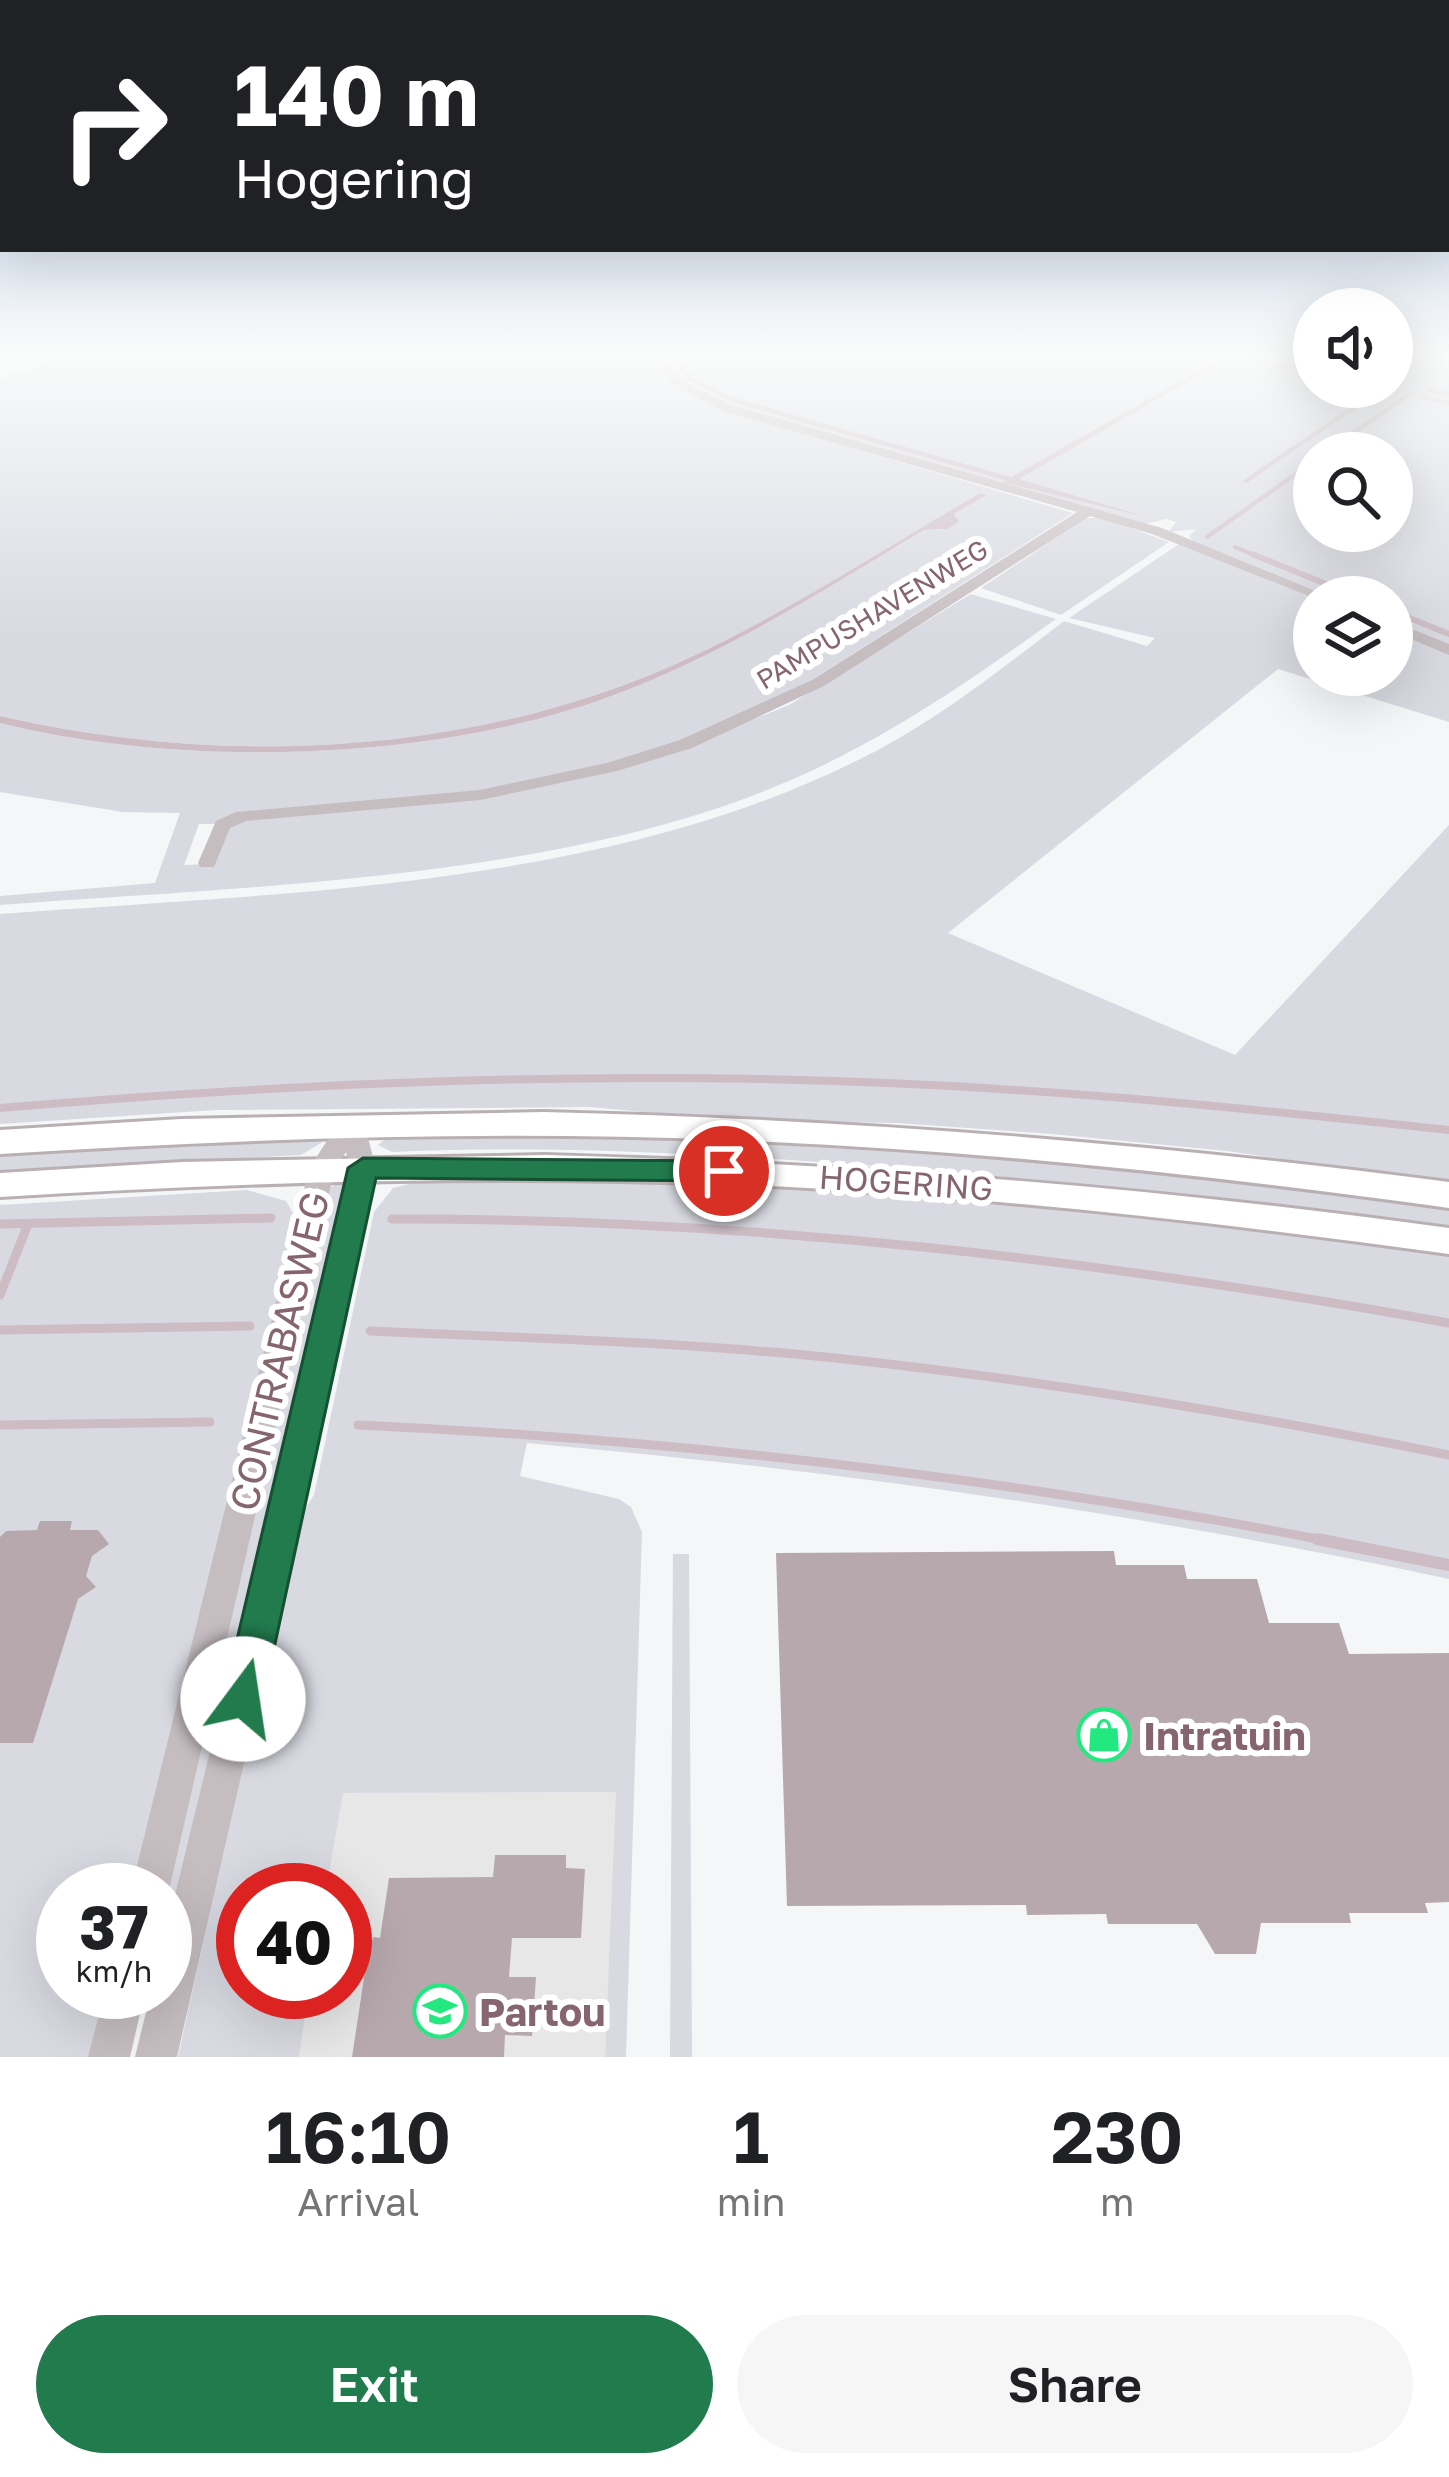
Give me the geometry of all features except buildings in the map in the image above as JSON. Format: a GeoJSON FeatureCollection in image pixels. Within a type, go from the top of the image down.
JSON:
{"type":"FeatureCollection","features":[{"type":"Feature","properties":{"kind":"highway","name":"HOGERING"},"geometry":{"type":"LineString","coordinates":[[0,1142],[351,1123],[604,1122],[891,1133],[1122,1154],[1449,1195]]}},
{"type":"Feature","properties":{"kind":"highway","name":"HOGERING"},"geometry":{"type":"LineString","coordinates":[[0,1185],[322,1168],[647,1168],[966,1185],[1279,1217],[1449,1241]]}},
{"type":"Feature","properties":{"kind":"street"},"geometry":{"type":"LineString","coordinates":[[875,450],[1157,531],[1293,585]]}},
{"type":"Feature","properties":{"kind":"street","name":"PAMPUSHAVENWEG"},"geometry":{"type":"LineString","coordinates":[[207,863],[222,825],[242,816],[480,795],[611,767],[726,729],[818,683],[1089,511]]}},
{"type":"Feature","properties":{"kind":"street"},"geometry":{"type":"LineString","coordinates":[[1413,635],[1449,650]]}},
{"type":"Feature","properties":{"kind":"street","name":"CONTRABASWEG"},"geometry":{"type":"LineString","coordinates":[[156,2057],[272,1580],[363,1168],[351,1123]]}},
{"type":"Feature","properties":{"kind":"street","name":"CONTRABASWEG"},"geometry":{"type":"LineString","coordinates":[[156,1863],[322,1168],[351,1123]]}},
{"type":"Feature","properties":{"kind":"street"},"geometry":{"type":"LineString","coordinates":[[110,2057],[119,2019]]}},
{"type":"Feature","properties":{"kind":"shaded area"},"geometry":{"type":"Polygon","coordinates":[[[0,450],[859,450],[1073,513],[810,681],[679,743],[476,792],[227,816],[215,824],[199,824],[184,865],[212,864],[226,826],[241,819],[481,798],[658,758],[789,705],[971,594],[1056,619],[895,727],[791,780],[701,813],[606,839],[506,858],[299,883],[0,905],[0,896],[155,883],[180,813],[123,812],[0,792],[0,723],[146,747],[303,752],[460,736],[534,720],[646,683],[728,644],[926,530],[942,530],[959,522],[953,515],[986,495],[980,493],[725,641],[606,691],[522,716],[436,733],[260,746],[172,743],[0,716],[0,450]]]}},
{"type":"Feature","properties":{"kind":"shaded area"},"geometry":{"type":"Polygon","coordinates":[[[885,450],[1058,450],[1003,481],[1150,518],[1018,479],[1069,450],[1293,450],[1293,552],[1413,552],[1413,450],[1449,450],[1449,646],[1413,631],[1413,576],[1293,576],[1293,581],[1193,541],[1189,536],[1196,529],[1169,532],[1176,522],[1166,519],[1145,524],[885,450]]]}},
{"type":"Feature","properties":{"kind":"shaded area"},"geometry":{"type":"Polygon","coordinates":[[[1058,450],[1069,450],[1019,479],[1150,518],[1002,482],[1058,450]]]}},
{"type":"Feature","properties":{"kind":"shaded area"},"geometry":{"type":"Polygon","coordinates":[[[980,493],[987,495],[954,514],[959,522],[947,529],[925,530],[728,644],[646,683],[534,720],[460,736],[303,752],[146,747],[0,723],[0,716],[172,743],[260,746],[436,733],[522,716],[606,691],[725,641],[980,493]]]}},
{"type":"Feature","properties":{"kind":"shaded area"},"geometry":{"type":"Polygon","coordinates":[[[1086,518],[1103,518],[1169,542],[1061,615],[981,588],[1086,518]]]}},
{"type":"Feature","properties":{"kind":"shaded area"},"geometry":{"type":"Polygon","coordinates":[[[1179,544],[1293,589],[1293,674],[1278,669],[948,933],[1235,1055],[1449,825],[1449,1183],[1227,1151],[1052,1134],[896,1123],[746,1121],[589,1107],[216,1110],[0,1124],[0,914],[449,876],[561,857],[671,831],[777,796],[878,750],[950,706],[1064,621],[1147,646],[1155,638],[1069,618],[1179,544]]]}},
{"type":"Feature","properties":{"kind":"shaded area"},"geometry":{"type":"Polygon","coordinates":[[[1413,639],[1449,654],[1449,722],[1365,696],[1413,696],[1413,639]]]}},
{"type":"Feature","properties":{"kind":"shaded area"},"geometry":{"type":"Polygon","coordinates":[[[579,1135],[914,1145],[1449,1204],[1449,1228],[1127,1189],[885,1167],[598,1150],[392,1152],[378,1145],[389,1136],[579,1135]]]}},
{"type":"Feature","properties":{"kind":"shaded area"},"geometry":{"type":"Polygon","coordinates":[[[322,1137],[321,1143],[301,1155],[0,1171],[0,1149],[322,1137]]]}},
{"type":"Feature","properties":{"kind":"shaded area"},"geometry":{"type":"Polygon","coordinates":[[[436,1177],[959,1192],[1449,1248],[1449,1579],[1220,1534],[990,1497],[759,1466],[527,1443],[520,1476],[619,1499],[631,1507],[642,1532],[626,2057],[605,2057],[616,1792],[343,1793],[331,1863],[221,1863],[296,1523],[314,1495],[374,1212],[393,1188],[436,1177]]]}},
{"type":"Feature","properties":{"kind":"shaded area"},"geometry":{"type":"Polygon","coordinates":[[[344,1181],[348,1187],[187,1863],[171,1863],[331,1187],[344,1181]]]}},
{"type":"Feature","properties":{"kind":"shaded area"},"geometry":{"type":"Polygon","coordinates":[[[247,1190],[286,1201],[301,1227],[143,1863],[36,1863],[36,2019],[103,2019],[94,2057],[0,2057],[0,1205],[247,1190]]]}},
{"type":"Feature","properties":{"kind":"shaded area"},"geometry":{"type":"Polygon","coordinates":[[[673,1554],[689,1554],[692,2057],[670,2057],[673,1554]]]}},
{"type":"Feature","properties":{"kind":"shaded area"},"geometry":{"type":"Polygon","coordinates":[[[617,1792],[605,2057],[299,2057],[305,2019],[372,2019],[372,1863],[330,1863],[342,1793],[617,1792]]]}},
{"type":"Feature","properties":{"kind":"shaded area"},"geometry":{"type":"Polygon","coordinates":[[[216,1885],[216,2019],[305,2019],[299,2057],[178,2057],[186,2019],[192,2019],[192,1994],[216,1885]]]}},
{"type":"Feature","properties":{"kind":"waterway"},"geometry":{"type":"LineString","coordinates":[[908,450],[1016,481]]}},
{"type":"Feature","properties":{"kind":"waterway"},"geometry":{"type":"LineString","coordinates":[[1246,481],[1291,450]]}},
{"type":"Feature","properties":{"kind":"waterway"},"geometry":{"type":"LineString","coordinates":[[1207,537],[1293,476]]}},
{"type":"Feature","properties":{"kind":"waterway"},"geometry":{"type":"LineString","coordinates":[[1235,547],[1259,557]]}},
{"type":"Feature","properties":{"kind":"waterway"},"geometry":{"type":"LineString","coordinates":[[1252,554],[1306,576]]}},
{"type":"Feature","properties":{"kind":"waterway"},"geometry":{"type":"LineString","coordinates":[[1413,619],[1449,634]]}},
{"type":"Feature","properties":{"kind":"waterway"},"geometry":{"type":"LineString","coordinates":[[0,1108],[444,1081],[777,1079],[1099,1096],[1449,1130]]}},
{"type":"Feature","properties":{"kind":"waterway"},"geometry":{"type":"LineString","coordinates":[[0,1224],[271,1218]]}},
{"type":"Feature","properties":{"kind":"waterway"},"geometry":{"type":"LineString","coordinates":[[392,1219],[658,1226],[923,1247],[1186,1280],[1449,1323]]}},
{"type":"Feature","properties":{"kind":"waterway"},"geometry":{"type":"LineString","coordinates":[[0,1295],[28,1224]]}},
{"type":"Feature","properties":{"kind":"waterway"},"geometry":{"type":"LineString","coordinates":[[0,1330],[250,1326]]}},
{"type":"Feature","properties":{"kind":"waterway"},"geometry":{"type":"LineString","coordinates":[[370,1331],[835,1358],[1143,1399],[1449,1455]]}},
{"type":"Feature","properties":{"kind":"waterway"},"geometry":{"type":"LineString","coordinates":[[0,1425],[210,1422]]}},
{"type":"Feature","properties":{"kind":"waterway"},"geometry":{"type":"LineString","coordinates":[[358,1425],[603,1441],[848,1466],[1091,1499],[1323,1540]]}},
{"type":"Feature","properties":{"kind":"waterway"},"geometry":{"type":"LineString","coordinates":[[1317,1539],[1323,1540]]}},
{"type":"Feature","properties":{"kind":"waterway"},"geometry":{"type":"LineString","coordinates":[[1323,1540],[1333,1542]]}},
{"type":"Feature","properties":{"kind":"waterway"},"geometry":{"type":"LineString","coordinates":[[1323,1540],[1449,1565]]}},
{"type":"Feature","properties":{"kind":"place","name":"Intratuin"},"geometry":{"type":"Point","coordinates":[1104,1735]}},
{"type":"Feature","properties":{"kind":"place","name":"Partou"},"geometry":{"type":"Point","coordinates":[440,2011]}},
{"type":"Feature","properties":{"kind":"route"},"geometry":{"type":"LineString","coordinates":[[243,1699],[363,1168],[724,1171]]}}]}
